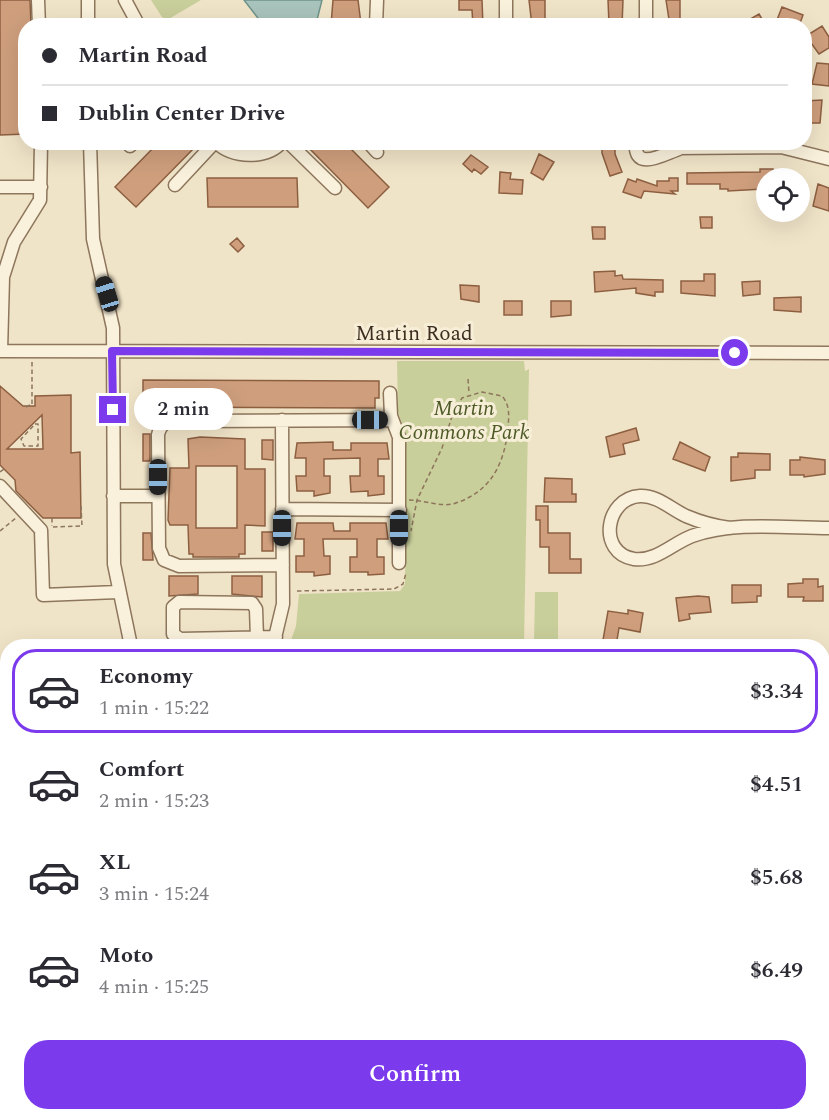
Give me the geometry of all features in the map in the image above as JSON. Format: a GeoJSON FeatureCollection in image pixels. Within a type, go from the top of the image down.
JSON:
{"type":"FeatureCollection","features":[{"type":"Feature","properties":{"kind":"street"},"geometry":{"type":"LineString","coordinates":[[38,0],[39,18]]}},
{"type":"Feature","properties":{"kind":"street"},"geometry":{"type":"LineString","coordinates":[[88,0],[88,18]]}},
{"type":"Feature","properties":{"kind":"street"},"geometry":{"type":"LineString","coordinates":[[125,0],[135,18]]}},
{"type":"Feature","properties":{"kind":"street"},"geometry":{"type":"LineString","coordinates":[[376,18],[377,0]]}},
{"type":"Feature","properties":{"kind":"street"},"geometry":{"type":"LineString","coordinates":[[506,0],[506,18]]}},
{"type":"Feature","properties":{"kind":"street"},"geometry":{"type":"LineString","coordinates":[[646,0],[646,18]]}},
{"type":"Feature","properties":{"kind":"street"},"geometry":{"type":"LineString","coordinates":[[1,351],[5,270],[14,242],[38,206],[41,187],[41,150]]}},
{"type":"Feature","properties":{"kind":"street"},"geometry":{"type":"LineString","coordinates":[[90,150],[93,239],[111,313],[114,564],[129,639]]}},
{"type":"Feature","properties":{"kind":"street"},"geometry":{"type":"LineString","coordinates":[[175,185],[208,150]]}},
{"type":"Feature","properties":{"kind":"street"},"geometry":{"type":"LineString","coordinates":[[229,150],[235,154],[246,154],[276,150]]}},
{"type":"Feature","properties":{"kind":"street"},"geometry":{"type":"LineString","coordinates":[[296,150],[335,188]]}},
{"type":"Feature","properties":{"kind":"street"},"geometry":{"type":"LineString","coordinates":[[636,150],[640,158],[651,161],[674,150]]}},
{"type":"Feature","properties":{"kind":"street"},"geometry":{"type":"LineString","coordinates":[[798,150],[829,159]]}},
{"type":"Feature","properties":{"kind":"street"},"geometry":{"type":"LineString","coordinates":[[0,188],[41,187]]}},
{"type":"Feature","properties":{"kind":"street","name":"Martin Road"},"geometry":{"type":"LineString","coordinates":[[1,351],[829,353]]}},
{"type":"Feature","properties":{"kind":"street"},"geometry":{"type":"LineString","coordinates":[[390,393],[392,420],[399,437],[403,565]]}},
{"type":"Feature","properties":{"kind":"street"},"geometry":{"type":"LineString","coordinates":[[276,639],[282,614],[282,420]]}},
{"type":"Feature","properties":{"kind":"street"},"geometry":{"type":"LineString","coordinates":[[283,565],[179,566],[166,563],[160,553],[158,435],[163,424],[176,421],[392,420]]}},
{"type":"Feature","properties":{"kind":"street"},"geometry":{"type":"LineString","coordinates":[[0,486],[41,530],[43,595],[118,592]]}},
{"type":"Feature","properties":{"kind":"street"},"geometry":{"type":"LineString","coordinates":[[113,496],[159,496]]}},
{"type":"Feature","properties":{"kind":"street"},"geometry":{"type":"LineString","coordinates":[[730,528],[690,536],[650,557],[636,559],[624,555],[615,546],[609,521],[615,509],[622,502],[641,496],[651,497],[704,523],[730,528],[829,528]]}},
{"type":"Feature","properties":{"kind":"street"},"geometry":{"type":"LineString","coordinates":[[282,509],[400,510]]}},
{"type":"Feature","properties":{"kind":"street"},"geometry":{"type":"LineString","coordinates":[[257,638],[256,608],[251,602],[179,602],[174,606],[173,633],[177,638],[262,639]]}},
{"type":"Feature","properties":{"kind":"path"},"geometry":{"type":"LineString","coordinates":[[26,407],[33,405],[32,363]]}},
{"type":"Feature","properties":{"kind":"path"},"geometry":{"type":"LineString","coordinates":[[468,378],[469,394]]}},
{"type":"Feature","properties":{"kind":"path"},"geometry":{"type":"LineString","coordinates":[[408,537],[417,500],[442,447],[453,413],[462,398],[469,394],[497,393],[506,402],[509,414],[507,442],[501,465],[486,483],[460,501],[444,504],[417,500]]}},
{"type":"Feature","properties":{"kind":"path"},"geometry":{"type":"LineString","coordinates":[[38,422],[38,446],[24,446],[21,438],[38,422]]}},
{"type":"Feature","properties":{"kind":"path"},"geometry":{"type":"LineString","coordinates":[[0,472],[4,469]]}},
{"type":"Feature","properties":{"kind":"path"},"geometry":{"type":"LineString","coordinates":[[52,518],[50,527],[82,526],[81,506]]}},
{"type":"Feature","properties":{"kind":"path"},"geometry":{"type":"LineString","coordinates":[[297,591],[394,589],[404,581],[403,565]]}},
{"type":"Feature","properties":{"kind":"green space"},"geometry":{"type":"Polygon","coordinates":[[[151,0],[201,0],[170,18],[162,17],[151,0]]]}},
{"type":"Feature","properties":{"kind":"green space","name":"Martin Commons Park"},"geometry":{"type":"Polygon","coordinates":[[[397,361],[524,361],[525,371],[529,369],[524,639],[291,639],[296,626],[299,594],[400,591],[405,584],[406,437],[398,412],[397,361]]]}},
{"type":"Feature","properties":{"kind":"green space"},"geometry":{"type":"Polygon","coordinates":[[[535,592],[558,592],[558,639],[534,639],[535,592]]]}},
{"type":"Feature","properties":{"kind":"water"},"geometry":{"type":"Polygon","coordinates":[[[244,0],[322,0],[318,18],[258,18],[244,0]]]}},
{"type":"Feature","properties":{"kind":"building"},"geometry":{"type":"Polygon","coordinates":[[[0,0],[30,0],[31,18],[18,18],[18,134],[0,135],[0,0]]]}},
{"type":"Feature","properties":{"kind":"building"},"geometry":{"type":"Polygon","coordinates":[[[333,0],[358,0],[360,18],[332,18],[333,0]]]}},
{"type":"Feature","properties":{"kind":"building"},"geometry":{"type":"Polygon","coordinates":[[[459,0],[482,0],[483,18],[472,18],[472,10],[459,10],[459,0]]]}},
{"type":"Feature","properties":{"kind":"building"},"geometry":{"type":"Polygon","coordinates":[[[529,0],[545,0],[545,18],[531,18],[529,0]]]}},
{"type":"Feature","properties":{"kind":"building"},"geometry":{"type":"Polygon","coordinates":[[[608,0],[623,0],[622,18],[609,18],[608,0]]]}},
{"type":"Feature","properties":{"kind":"building"},"geometry":{"type":"Polygon","coordinates":[[[666,0],[680,0],[680,18],[669,18],[666,0]]]}},
{"type":"Feature","properties":{"kind":"building"},"geometry":{"type":"Polygon","coordinates":[[[782,7],[803,15],[802,18],[778,18],[782,7]]]}},
{"type":"Feature","properties":{"kind":"building"},"geometry":{"type":"Polygon","coordinates":[[[822,26],[829,37],[829,48],[819,54],[812,44],[812,32],[822,26]]]}},
{"type":"Feature","properties":{"kind":"building"},"geometry":{"type":"Polygon","coordinates":[[[817,63],[829,64],[829,86],[812,84],[817,63]]]}},
{"type":"Feature","properties":{"kind":"building"},"geometry":{"type":"Polygon","coordinates":[[[822,100],[820,123],[812,123],[812,101],[822,100]]]}},
{"type":"Feature","properties":{"kind":"building"},"geometry":{"type":"Polygon","coordinates":[[[151,150],[192,150],[136,207],[115,187],[151,150]]]}},
{"type":"Feature","properties":{"kind":"building"},"geometry":{"type":"Polygon","coordinates":[[[311,150],[352,150],[389,187],[368,208],[311,150]]]}},
{"type":"Feature","properties":{"kind":"building"},"geometry":{"type":"Polygon","coordinates":[[[602,150],[615,150],[622,172],[610,176],[602,150]]]}},
{"type":"Feature","properties":{"kind":"building"},"geometry":{"type":"Polygon","coordinates":[[[539,154],[554,162],[543,180],[531,173],[539,154]]]}},
{"type":"Feature","properties":{"kind":"building"},"geometry":{"type":"Polygon","coordinates":[[[471,155],[488,167],[481,174],[474,169],[472,172],[463,164],[471,155]]]}},
{"type":"Feature","properties":{"kind":"building"},"geometry":{"type":"Polygon","coordinates":[[[500,172],[511,173],[510,179],[523,180],[522,194],[499,193],[500,172]]]}},
{"type":"Feature","properties":{"kind":"building"},"geometry":{"type":"Polygon","coordinates":[[[756,172],[756,190],[728,191],[728,189],[720,189],[720,184],[687,184],[687,173],[756,172]]]}},
{"type":"Feature","properties":{"kind":"building"},"geometry":{"type":"Polygon","coordinates":[[[207,178],[297,178],[298,207],[208,207],[207,178]]]}},
{"type":"Feature","properties":{"kind":"building"},"geometry":{"type":"Polygon","coordinates":[[[669,178],[678,178],[678,191],[671,191],[675,194],[644,191],[641,198],[623,192],[628,179],[636,182],[637,179],[657,186],[657,181],[669,181],[669,178]]]}},
{"type":"Feature","properties":{"kind":"building"},"geometry":{"type":"Polygon","coordinates":[[[818,184],[829,188],[829,211],[813,206],[818,184]]]}},
{"type":"Feature","properties":{"kind":"building"},"geometry":{"type":"Polygon","coordinates":[[[700,217],[712,217],[712,228],[701,228],[700,217]]]}},
{"type":"Feature","properties":{"kind":"building"},"geometry":{"type":"Polygon","coordinates":[[[592,227],[605,227],[605,239],[593,239],[592,227]]]}},
{"type":"Feature","properties":{"kind":"building"},"geometry":{"type":"Polygon","coordinates":[[[237,238],[244,246],[238,252],[230,244],[237,238]]]}},
{"type":"Feature","properties":{"kind":"building"},"geometry":{"type":"Polygon","coordinates":[[[615,271],[615,276],[622,275],[623,279],[663,280],[663,292],[655,292],[655,296],[636,293],[636,288],[595,292],[594,272],[615,271]]]}},
{"type":"Feature","properties":{"kind":"building"},"geometry":{"type":"Polygon","coordinates":[[[704,274],[715,274],[715,296],[681,293],[681,281],[704,281],[704,274]]]}},
{"type":"Feature","properties":{"kind":"building"},"geometry":{"type":"Polygon","coordinates":[[[760,281],[760,294],[743,296],[742,282],[760,281]]]}},
{"type":"Feature","properties":{"kind":"building"},"geometry":{"type":"Polygon","coordinates":[[[460,285],[479,286],[479,302],[461,299],[460,285]]]}},
{"type":"Feature","properties":{"kind":"building"},"geometry":{"type":"Polygon","coordinates":[[[801,297],[801,312],[774,310],[774,298],[801,297]]]}},
{"type":"Feature","properties":{"kind":"building"},"geometry":{"type":"Polygon","coordinates":[[[504,301],[522,301],[522,315],[504,315],[504,301]]]}},
{"type":"Feature","properties":{"kind":"building"},"geometry":{"type":"Polygon","coordinates":[[[551,301],[571,301],[571,315],[551,317],[551,301]]]}},
{"type":"Feature","properties":{"kind":"building"},"geometry":{"type":"Polygon","coordinates":[[[143,380],[379,381],[379,398],[375,398],[375,408],[147,407],[147,398],[143,398],[143,380]]]}},
{"type":"Feature","properties":{"kind":"building"},"geometry":{"type":"Polygon","coordinates":[[[0,386],[23,406],[35,406],[35,396],[71,395],[71,453],[80,452],[81,518],[43,518],[16,491],[15,480],[0,465],[0,386]],[[42,415],[7,449],[43,449],[42,415]]]}},
{"type":"Feature","properties":{"kind":"building"},"geometry":{"type":"Polygon","coordinates":[[[636,428],[639,440],[623,444],[625,454],[610,457],[606,437],[636,428]]]}},
{"type":"Feature","properties":{"kind":"building"},"geometry":{"type":"Polygon","coordinates":[[[143,434],[150,434],[150,461],[143,461],[143,434]]]}},
{"type":"Feature","properties":{"kind":"building"},"geometry":{"type":"Polygon","coordinates":[[[200,437],[245,439],[245,469],[265,469],[265,526],[245,525],[245,554],[239,554],[239,557],[193,557],[193,554],[189,554],[188,525],[170,525],[168,520],[170,468],[189,468],[188,439],[200,437]],[[196,466],[196,528],[237,528],[237,466],[196,466]]]}},
{"type":"Feature","properties":{"kind":"building"},"geometry":{"type":"Polygon","coordinates":[[[262,440],[273,440],[273,460],[262,459],[262,440]]]}},
{"type":"Feature","properties":{"kind":"building"},"geometry":{"type":"Polygon","coordinates":[[[333,442],[333,450],[351,450],[351,443],[387,443],[389,459],[378,459],[378,476],[384,476],[384,494],[368,496],[368,491],[351,492],[350,476],[360,476],[360,458],[324,459],[324,476],[330,476],[330,493],[314,496],[314,491],[297,491],[296,476],[306,476],[306,458],[295,458],[297,443],[333,442]]]}},
{"type":"Feature","properties":{"kind":"building"},"geometry":{"type":"Polygon","coordinates":[[[680,442],[710,457],[705,471],[673,459],[680,442]]]}},
{"type":"Feature","properties":{"kind":"building"},"geometry":{"type":"Polygon","coordinates":[[[738,453],[770,454],[770,470],[755,470],[755,478],[731,481],[731,457],[738,457],[738,453]]]}},
{"type":"Feature","properties":{"kind":"building"},"geometry":{"type":"Polygon","coordinates":[[[800,457],[825,460],[825,474],[804,477],[804,475],[790,475],[790,460],[800,460],[800,457]]]}},
{"type":"Feature","properties":{"kind":"building"},"geometry":{"type":"Polygon","coordinates":[[[545,478],[572,479],[572,494],[576,494],[576,502],[544,502],[545,478]]]}},
{"type":"Feature","properties":{"kind":"building"},"geometry":{"type":"Polygon","coordinates":[[[536,506],[548,506],[548,533],[570,533],[570,559],[581,559],[581,573],[549,573],[549,547],[540,547],[540,520],[536,520],[536,506]]]}},
{"type":"Feature","properties":{"kind":"building"},"geometry":{"type":"Polygon","coordinates":[[[297,523],[333,523],[334,531],[350,531],[350,523],[386,523],[388,539],[377,539],[377,557],[384,557],[384,574],[368,575],[368,572],[350,572],[350,557],[357,557],[357,539],[323,539],[324,556],[330,556],[330,574],[314,576],[314,572],[296,572],[296,556],[304,556],[304,539],[295,539],[297,523]]]}},
{"type":"Feature","properties":{"kind":"building"},"geometry":{"type":"Polygon","coordinates":[[[262,532],[273,532],[273,551],[262,551],[262,532]]]}},
{"type":"Feature","properties":{"kind":"building"},"geometry":{"type":"Polygon","coordinates":[[[143,533],[151,533],[153,560],[143,560],[143,533]]]}},
{"type":"Feature","properties":{"kind":"building"},"geometry":{"type":"Polygon","coordinates":[[[169,576],[198,576],[198,594],[169,596],[169,576]]]}},
{"type":"Feature","properties":{"kind":"building"},"geometry":{"type":"Polygon","coordinates":[[[232,576],[262,576],[262,597],[232,594],[232,576]]]}},
{"type":"Feature","properties":{"kind":"building"},"geometry":{"type":"Polygon","coordinates":[[[803,579],[818,579],[818,587],[823,586],[823,601],[803,601],[804,597],[788,597],[788,584],[803,583],[803,579]]]}},
{"type":"Feature","properties":{"kind":"building"},"geometry":{"type":"Polygon","coordinates":[[[732,585],[761,585],[761,596],[757,596],[757,602],[732,603],[732,585]]]}},
{"type":"Feature","properties":{"kind":"building"},"geometry":{"type":"Polygon","coordinates":[[[709,597],[711,612],[689,614],[690,619],[679,621],[676,598],[709,597]]]}},
{"type":"Feature","properties":{"kind":"building"},"geometry":{"type":"Polygon","coordinates":[[[628,610],[643,613],[640,632],[619,628],[617,639],[603,639],[608,611],[628,614],[628,610]]]}},
{"type":"Feature","properties":{"kind":"route"},"geometry":{"type":"LineString","coordinates":[[113,410],[112,351],[341,354],[735,353]]}}]}
